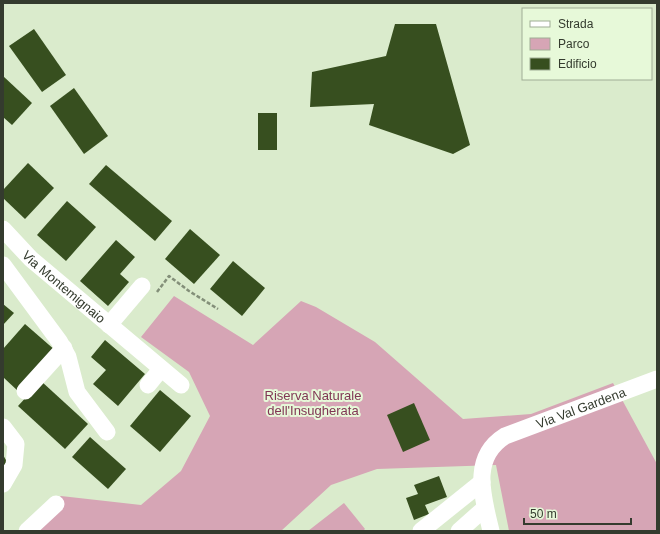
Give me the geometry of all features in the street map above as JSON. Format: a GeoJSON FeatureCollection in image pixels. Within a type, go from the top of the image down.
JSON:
{"type":"FeatureCollection","features":[{"type":"Feature","properties":{"kind":"street","name":"Via Montemignaio"},"geometry":{"type":"LineString","coordinates":[[3,229],[31,258],[181,385]]}},
{"type":"Feature","properties":{"kind":"street","name":"Via Montemignaio"},"geometry":{"type":"LineString","coordinates":[[3,265],[64,348],[77,392],[107,432]]}},
{"type":"Feature","properties":{"kind":"street","name":"Via Montemignaio"},"geometry":{"type":"LineString","coordinates":[[109,325],[147,292]]}},
{"type":"Feature","properties":{"kind":"street"},"geometry":{"type":"LineString","coordinates":[[24,391],[64,348]]}},
{"type":"Feature","properties":{"kind":"street"},"geometry":{"type":"LineString","coordinates":[[148,385],[161,369]]}},
{"type":"Feature","properties":{"kind":"street","name":"Via Val Gardena"},"geometry":{"type":"LineString","coordinates":[[482,482],[484,460],[489,451],[505,436],[657,379]]}},
{"type":"Feature","properties":{"kind":"street"},"geometry":{"type":"LineString","coordinates":[[3,427],[16,444],[14,465],[3,484]]}},
{"type":"Feature","properties":{"kind":"street"},"geometry":{"type":"LineString","coordinates":[[482,482],[491,531]]}},
{"type":"Feature","properties":{"kind":"street"},"geometry":{"type":"LineString","coordinates":[[421,531],[482,482]]}},
{"type":"Feature","properties":{"kind":"street"},"geometry":{"type":"LineString","coordinates":[[27,531],[56,504]]}},
{"type":"Feature","properties":{"kind":"street"},"geometry":{"type":"LineString","coordinates":[[459,531],[486,508]]}},
{"type":"Feature","properties":{"kind":"path"},"geometry":{"type":"LineString","coordinates":[[147,292],[169,276],[189,291],[218,309]]}},
{"type":"Feature","properties":{"kind":"green space","name":"Riserva Naturale dell'Insugherata"},"geometry":{"type":"Polygon","coordinates":[[[174,296],[253,345],[301,301],[316,307],[375,342],[463,419],[531,414],[613,383],[657,464],[657,531],[509,531],[496,465],[377,469],[331,485],[281,531],[28,531],[36,515],[61,496],[141,505],[181,471],[210,416],[189,372],[141,337],[174,296]]]}},
{"type":"Feature","properties":{"kind":"green space"},"geometry":{"type":"Polygon","coordinates":[[[344,503],[365,529],[363,531],[308,531],[344,503]]]}},
{"type":"Feature","properties":{"kind":"building"},"geometry":{"type":"Polygon","coordinates":[[[395,24],[436,24],[470,145],[453,154],[369,125],[374,104],[310,107],[312,72],[386,56],[395,24]]]}},
{"type":"Feature","properties":{"kind":"building"},"geometry":{"type":"Polygon","coordinates":[[[34,29],[66,75],[42,92],[9,46],[34,29]]]}},
{"type":"Feature","properties":{"kind":"building"},"geometry":{"type":"Polygon","coordinates":[[[3,76],[32,103],[12,125],[3,117],[3,76]]]}},
{"type":"Feature","properties":{"kind":"building"},"geometry":{"type":"Polygon","coordinates":[[[74,88],[108,136],[84,154],[50,106],[74,88]]]}},
{"type":"Feature","properties":{"kind":"building"},"geometry":{"type":"Polygon","coordinates":[[[258,113],[277,113],[277,150],[258,150],[258,113]]]}},
{"type":"Feature","properties":{"kind":"building"},"geometry":{"type":"Polygon","coordinates":[[[28,163],[54,188],[25,219],[3,198],[3,190],[28,163]]]}},
{"type":"Feature","properties":{"kind":"building"},"geometry":{"type":"Polygon","coordinates":[[[106,165],[172,221],[155,241],[89,184],[106,165]]]}},
{"type":"Feature","properties":{"kind":"building"},"geometry":{"type":"Polygon","coordinates":[[[67,201],[96,227],[66,261],[37,235],[67,201]]]}},
{"type":"Feature","properties":{"kind":"building"},"geometry":{"type":"Polygon","coordinates":[[[190,229],[220,255],[194,284],[165,259],[190,229]]]}},
{"type":"Feature","properties":{"kind":"building"},"geometry":{"type":"Polygon","coordinates":[[[116,240],[135,257],[120,274],[129,282],[108,306],[80,281],[116,240]]]}},
{"type":"Feature","properties":{"kind":"building"},"geometry":{"type":"Polygon","coordinates":[[[233,261],[265,288],[242,316],[210,289],[233,261]]]}},
{"type":"Feature","properties":{"kind":"building"},"geometry":{"type":"Polygon","coordinates":[[[3,304],[14,313],[3,325],[3,304]]]}},
{"type":"Feature","properties":{"kind":"building"},"geometry":{"type":"Polygon","coordinates":[[[25,324],[56,351],[19,392],[3,377],[3,349],[25,324]]]}},
{"type":"Feature","properties":{"kind":"building"},"geometry":{"type":"Polygon","coordinates":[[[105,340],[145,374],[118,406],[93,384],[106,370],[91,357],[105,340]]]}},
{"type":"Feature","properties":{"kind":"building"},"geometry":{"type":"Polygon","coordinates":[[[41,381],[88,424],[65,449],[18,406],[41,381]]]}},
{"type":"Feature","properties":{"kind":"building"},"geometry":{"type":"Polygon","coordinates":[[[160,390],[191,416],[160,452],[130,426],[160,390]]]}},
{"type":"Feature","properties":{"kind":"building"},"geometry":{"type":"Polygon","coordinates":[[[414,403],[430,440],[403,452],[387,415],[414,403]]]}},
{"type":"Feature","properties":{"kind":"building"},"geometry":{"type":"Polygon","coordinates":[[[90,437],[126,469],[108,489],[72,457],[90,437]]]}},
{"type":"Feature","properties":{"kind":"building"},"geometry":{"type":"Polygon","coordinates":[[[3,455],[10,467],[3,471],[3,455]]]}},
{"type":"Feature","properties":{"kind":"building"},"geometry":{"type":"Polygon","coordinates":[[[439,476],[447,497],[425,505],[429,514],[414,520],[406,498],[418,494],[414,485],[439,476]]]}}]}
